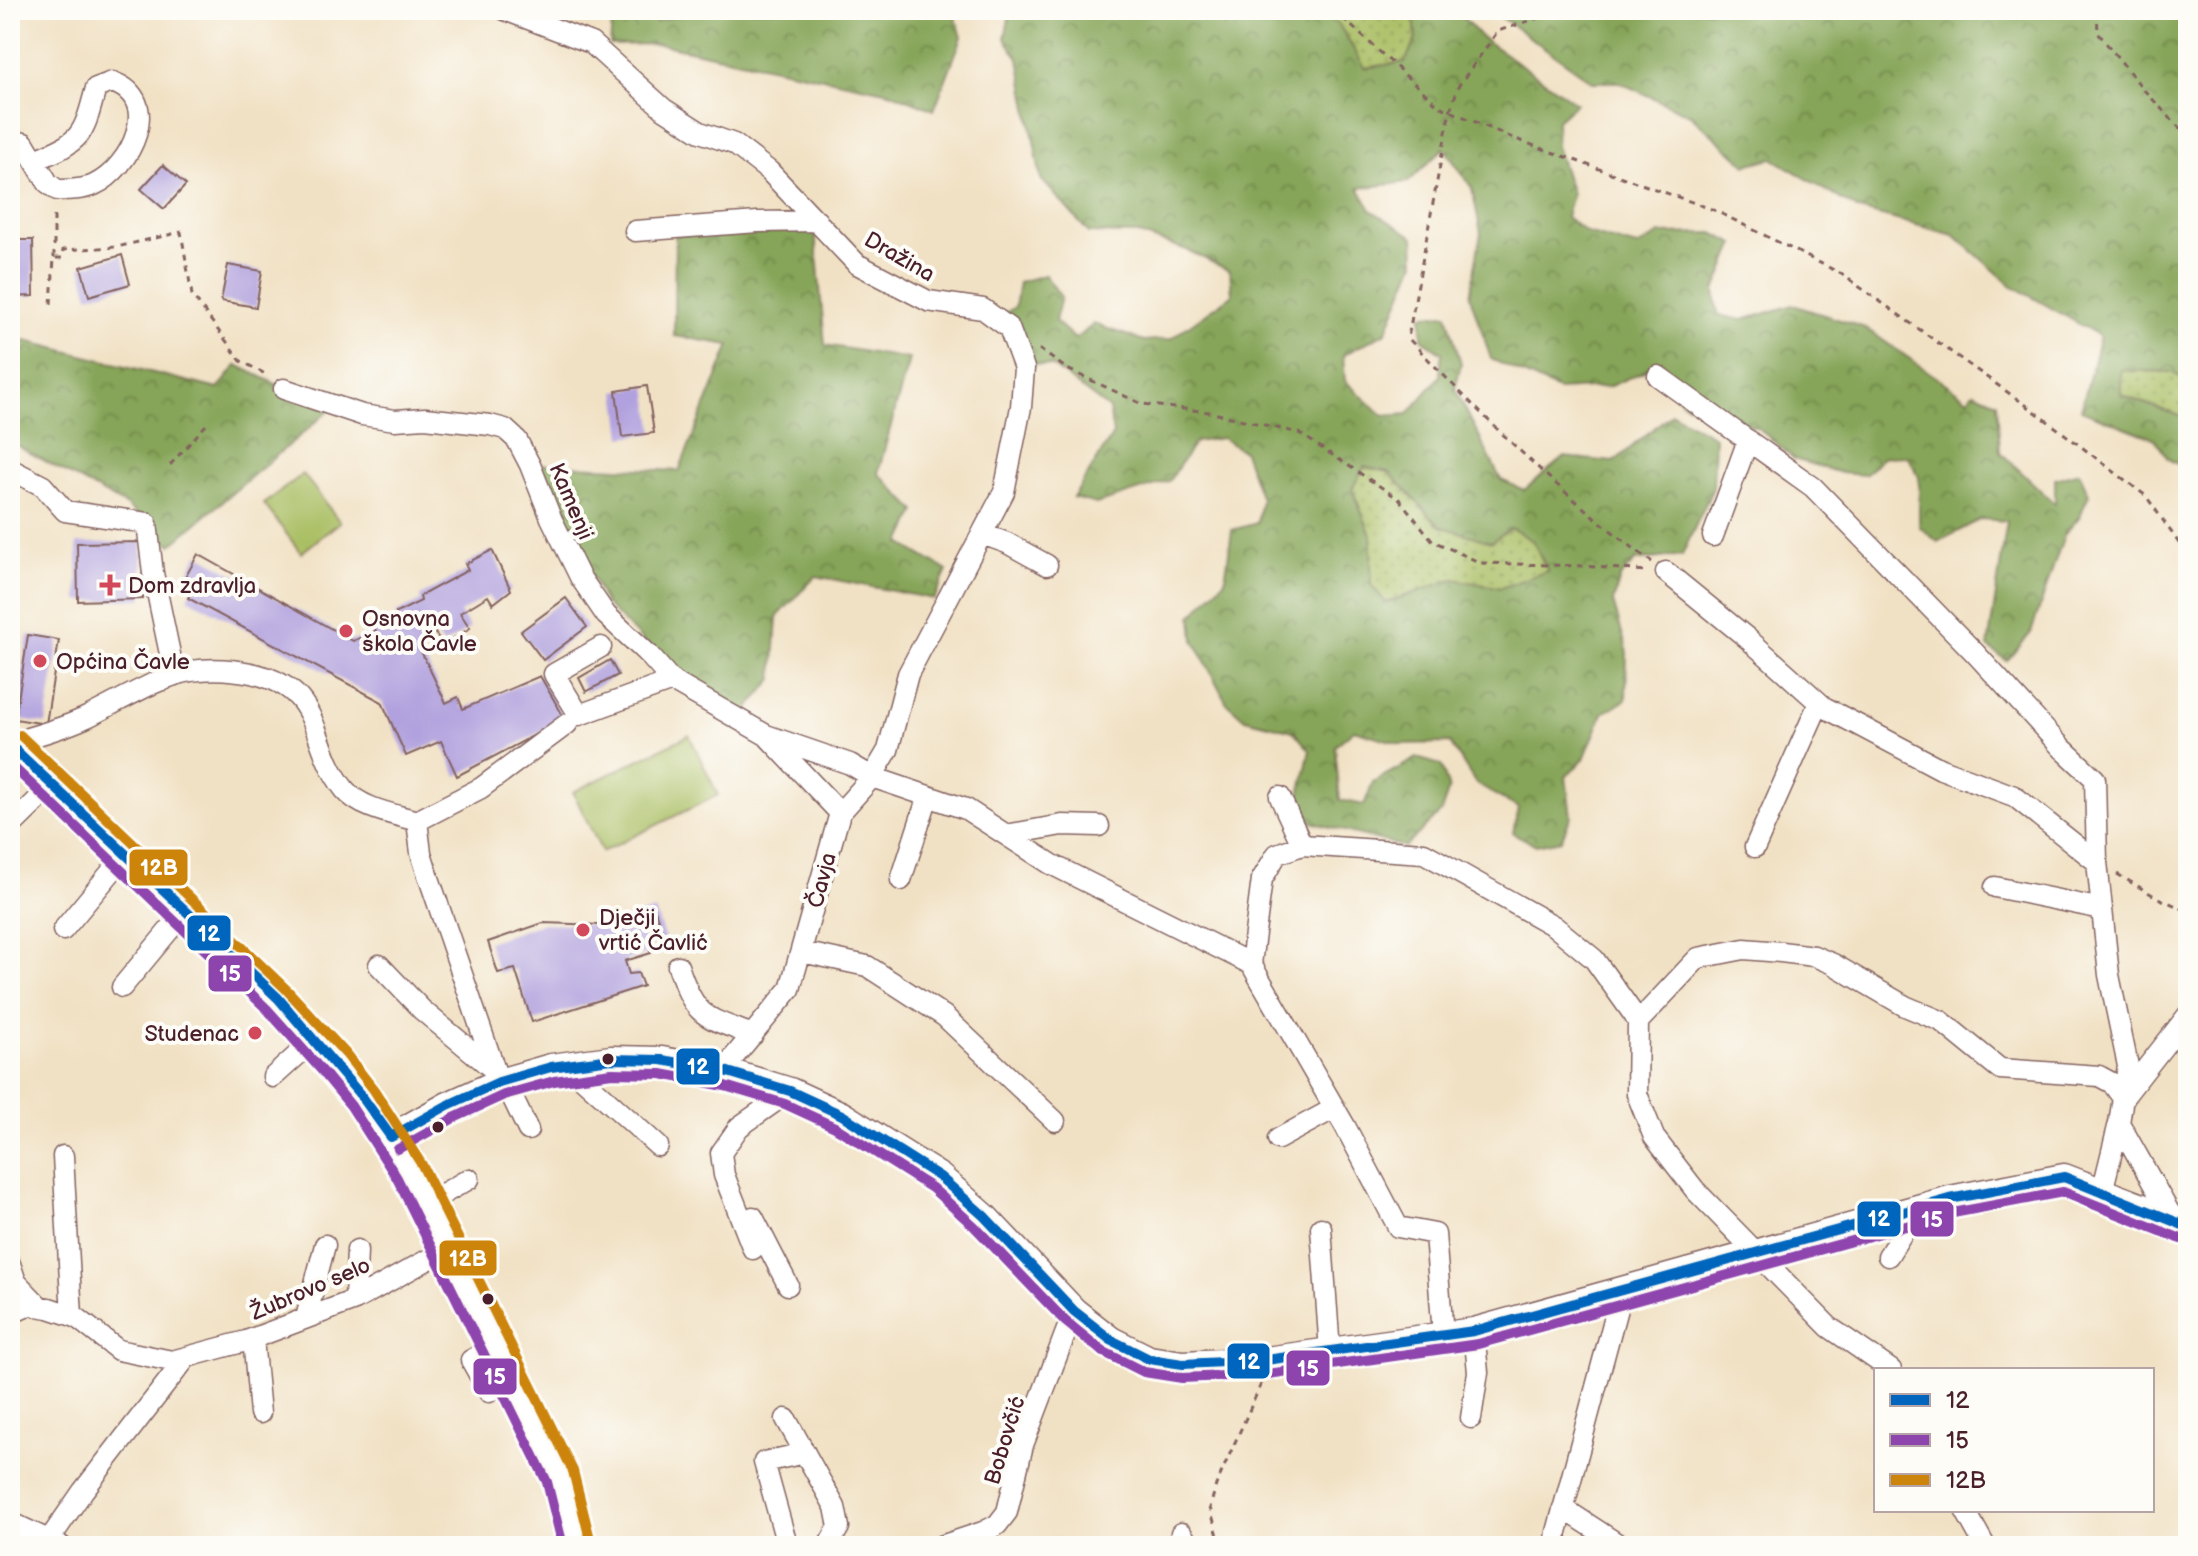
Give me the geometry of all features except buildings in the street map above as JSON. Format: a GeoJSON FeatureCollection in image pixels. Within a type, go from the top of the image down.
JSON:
{"type":"FeatureCollection","features":[{"type":"Feature","properties":{"kind":"main road"},"geometry":{"type":"LineString","coordinates":[[13,754],[53,785],[278,998],[363,1098],[391,1137],[560,1477],[577,1546]]}},
{"type":"Feature","properties":{"kind":"main road"},"geometry":{"type":"LineString","coordinates":[[391,1137],[500,1078],[611,1059],[662,1060],[728,1072],[790,1091],[842,1115],[940,1177],[984,1216],[1074,1311],[1111,1340],[1149,1359],[1183,1364],[1266,1360],[1474,1331],[1918,1208],[2064,1177],[2181,1223]]}},
{"type":"Feature","properties":{"kind":"street","name":"Dražina"},"geometry":{"type":"LineString","coordinates":[[505,10],[591,43],[664,109],[700,132],[734,144],[769,171],[857,264],[928,301],[983,309],[1009,328]]}},
{"type":"Feature","properties":{"kind":"street"},"geometry":{"type":"LineString","coordinates":[[10,140],[24,143],[48,183],[57,190],[93,185],[110,175],[123,161],[138,127],[134,96],[126,86],[112,82],[96,88],[84,129],[70,146],[35,160]]}},
{"type":"Feature","properties":{"kind":"street"},"geometry":{"type":"LineString","coordinates":[[635,231],[817,221]]}},
{"type":"Feature","properties":{"kind":"street"},"geometry":{"type":"LineString","coordinates":[[1009,328],[1024,368],[1021,407],[1004,492],[908,674],[888,750],[872,777],[966,809],[1051,864],[1251,964],[1335,1108],[1398,1227],[1435,1234],[1443,1335]]}},
{"type":"Feature","properties":{"kind":"street"},"geometry":{"type":"LineString","coordinates":[[1658,376],[1813,487],[2095,779],[2097,862],[2109,975],[2128,1066],[2119,1123],[2102,1192]]}},
{"type":"Feature","properties":{"kind":"street","name":"Kamenji"},"geometry":{"type":"LineString","coordinates":[[276,382],[362,415],[395,420],[438,420],[505,429],[517,440],[530,465],[551,518],[580,577],[606,615],[672,681],[766,735],[850,764],[872,777]]}},
{"type":"Feature","properties":{"kind":"street"},"geometry":{"type":"LineString","coordinates":[[1713,536],[1748,440]]}},
{"type":"Feature","properties":{"kind":"street"},"geometry":{"type":"LineString","coordinates":[[10,469],[43,486],[65,511],[147,523],[153,573],[170,654],[164,680]]}},
{"type":"Feature","properties":{"kind":"street"},"geometry":{"type":"LineString","coordinates":[[982,534],[1007,543],[1047,565]]}},
{"type":"Feature","properties":{"kind":"street"},"geometry":{"type":"LineString","coordinates":[[1666,572],[1747,638],[1819,703],[1941,769],[2014,796],[2097,862]]}},
{"type":"Feature","properties":{"kind":"street"},"geometry":{"type":"LineString","coordinates":[[601,647],[554,674],[579,715],[672,681]]}},
{"type":"Feature","properties":{"kind":"street"},"geometry":{"type":"LineString","coordinates":[[13,754],[164,680],[190,671],[215,669],[273,678],[300,697],[345,790],[356,800],[417,821],[481,788],[567,724]]}},
{"type":"Feature","properties":{"kind":"street"},"geometry":{"type":"LineString","coordinates":[[1755,847],[1819,703]]}},
{"type":"Feature","properties":{"kind":"street","name":"Kamenji"},"geometry":{"type":"LineString","coordinates":[[766,735],[840,813]]}},
{"type":"Feature","properties":{"kind":"street","name":"Čavja"},"geometry":{"type":"LineString","coordinates":[[728,1072],[733,1058],[790,989],[840,813],[872,777]]}},
{"type":"Feature","properties":{"kind":"street"},"geometry":{"type":"LineString","coordinates":[[10,827],[53,785]]}},
{"type":"Feature","properties":{"kind":"street"},"geometry":{"type":"LineString","coordinates":[[901,880],[928,796]]}},
{"type":"Feature","properties":{"kind":"street"},"geometry":{"type":"LineString","coordinates":[[1280,797],[1302,845]]}},
{"type":"Feature","properties":{"kind":"street"},"geometry":{"type":"LineString","coordinates":[[417,821],[421,853],[500,1078],[528,1130]]}},
{"type":"Feature","properties":{"kind":"street"},"geometry":{"type":"LineString","coordinates":[[1006,835],[1062,825],[1099,826]]}},
{"type":"Feature","properties":{"kind":"street"},"geometry":{"type":"LineString","coordinates":[[1251,964],[1262,879],[1277,854],[1302,845],[1424,853],[1554,926],[1594,959],[1638,1022],[1637,1094],[1654,1137],[1695,1190],[1829,1327],[1888,1368]]}},
{"type":"Feature","properties":{"kind":"street"},"geometry":{"type":"LineString","coordinates":[[63,930],[126,854]]}},
{"type":"Feature","properties":{"kind":"street"},"geometry":{"type":"LineString","coordinates":[[1995,887],[2102,909]]}},
{"type":"Feature","properties":{"kind":"street"},"geometry":{"type":"LineString","coordinates":[[122,987],[185,911]]}},
{"type":"Feature","properties":{"kind":"street"},"geometry":{"type":"LineString","coordinates":[[1638,1022],[1698,958],[1744,949],[1814,956],[1864,980],[1905,1006],[1941,1021],[2000,1069],[2099,1076],[2112,1083],[2123,1098]]}},
{"type":"Feature","properties":{"kind":"street"},"geometry":{"type":"LineString","coordinates":[[802,952],[867,966],[944,1016],[1055,1121]]}},
{"type":"Feature","properties":{"kind":"street"},"geometry":{"type":"LineString","coordinates":[[379,965],[422,1010],[500,1078]]}},
{"type":"Feature","properties":{"kind":"street"},"geometry":{"type":"LineString","coordinates":[[678,966],[693,1004],[703,1016],[753,1035]]}},
{"type":"Feature","properties":{"kind":"street"},"geometry":{"type":"LineString","coordinates":[[2123,1098],[2188,1015]]}},
{"type":"Feature","properties":{"kind":"street"},"geometry":{"type":"LineString","coordinates":[[273,1077],[314,1040]]}},
{"type":"Feature","properties":{"kind":"street"},"geometry":{"type":"LineString","coordinates":[[568,1065],[658,1146]]}},
{"type":"Feature","properties":{"kind":"street"},"geometry":{"type":"LineString","coordinates":[[753,1249],[724,1175],[721,1153],[739,1127],[790,1091]]}},
{"type":"Feature","properties":{"kind":"street"},"geometry":{"type":"LineString","coordinates":[[1278,1139],[1335,1108]]}},
{"type":"Feature","properties":{"kind":"street"},"geometry":{"type":"LineString","coordinates":[[2119,1123],[2181,1223]]}},
{"type":"Feature","properties":{"kind":"street"},"geometry":{"type":"LineString","coordinates":[[63,1156],[72,1316]]}},
{"type":"Feature","properties":{"kind":"street"},"geometry":{"type":"LineString","coordinates":[[722,1158],[734,1164],[754,1218],[788,1285]]}},
{"type":"Feature","properties":{"kind":"street"},"geometry":{"type":"LineString","coordinates":[[422,1198],[462,1175]]}},
{"type":"Feature","properties":{"kind":"street"},"geometry":{"type":"LineString","coordinates":[[1888,1256],[1918,1208]]}},
{"type":"Feature","properties":{"kind":"street"},"geometry":{"type":"LineString","coordinates":[[1321,1228],[1330,1351]]}},
{"type":"Feature","properties":{"kind":"street"},"geometry":{"type":"LineString","coordinates":[[306,1318],[325,1245]]}},
{"type":"Feature","properties":{"kind":"street","name":"Žubrovo selo"},"geometry":{"type":"LineString","coordinates":[[39,1306],[72,1316],[118,1350],[172,1361],[253,1339],[355,1300],[447,1249]]}},
{"type":"Feature","properties":{"kind":"street"},"geometry":{"type":"LineString","coordinates":[[355,1300],[357,1250]]}},
{"type":"Feature","properties":{"kind":"street"},"geometry":{"type":"LineString","coordinates":[[10,1264],[16,1282],[39,1306]]}},
{"type":"Feature","properties":{"kind":"street"},"geometry":{"type":"LineString","coordinates":[[1555,1546],[1622,1290]]}},
{"type":"Feature","properties":{"kind":"street"},"geometry":{"type":"LineString","coordinates":[[10,1314],[30,1305],[39,1306]]}},
{"type":"Feature","properties":{"kind":"street","name":"Bobovčić"},"geometry":{"type":"LineString","coordinates":[[941,1546],[997,1525],[1007,1512],[1023,1445],[1074,1311]]}},
{"type":"Feature","properties":{"kind":"street"},"geometry":{"type":"LineString","coordinates":[[1471,1418],[1478,1372],[1474,1331]]}},
{"type":"Feature","properties":{"kind":"street"},"geometry":{"type":"LineString","coordinates":[[253,1339],[260,1413]]}},
{"type":"Feature","properties":{"kind":"street"},"geometry":{"type":"LineString","coordinates":[[489,1392],[471,1360],[495,1347]]}},
{"type":"Feature","properties":{"kind":"street"},"geometry":{"type":"LineString","coordinates":[[10,1522],[52,1544],[83,1491],[186,1358]]}},
{"type":"Feature","properties":{"kind":"street"},"geometry":{"type":"LineString","coordinates":[[786,1419],[835,1507],[839,1527],[828,1546]]}},
{"type":"Feature","properties":{"kind":"street"},"geometry":{"type":"LineString","coordinates":[[787,1545],[764,1462],[805,1453]]}},
{"type":"Feature","properties":{"kind":"street"},"geometry":{"type":"LineString","coordinates":[[1563,1508],[1621,1546]]}},
{"type":"Feature","properties":{"kind":"street"},"geometry":{"type":"LineString","coordinates":[[1966,1512],[1985,1546]]}},
{"type":"Feature","properties":{"kind":"path"},"geometry":{"type":"LineString","coordinates":[[1334,10],[1439,106],[1510,137],[1714,210],[1840,273],[2037,413],[2146,496],[2188,556]]}},
{"type":"Feature","properties":{"kind":"path"},"geometry":{"type":"LineString","coordinates":[[1563,10],[1498,31],[1459,85],[1450,111],[1408,338],[1490,423],[1608,530],[1666,572]]}},
{"type":"Feature","properties":{"kind":"path"},"geometry":{"type":"LineString","coordinates":[[1656,10],[1724,13],[1737,10]]}},
{"type":"Feature","properties":{"kind":"path"},"geometry":{"type":"LineString","coordinates":[[2097,10],[2098,33],[2144,90],[2188,137]]}},
{"type":"Feature","properties":{"kind":"path"},"geometry":{"type":"LineString","coordinates":[[51,304],[54,205]]}},
{"type":"Feature","properties":{"kind":"path"},"geometry":{"type":"LineString","coordinates":[[54,258],[62,258],[63,250],[117,247],[181,232],[192,295],[241,361],[276,382]]}},
{"type":"Feature","properties":{"kind":"path"},"geometry":{"type":"LineString","coordinates":[[1009,328],[1067,369],[1142,404],[1209,412],[1299,433],[1399,499],[1433,541],[1481,563],[1666,572]]}},
{"type":"Feature","properties":{"kind":"path"},"geometry":{"type":"LineString","coordinates":[[170,465],[206,425]]}},
{"type":"Feature","properties":{"kind":"path"},"geometry":{"type":"LineString","coordinates":[[2097,862],[2158,898],[2188,911]]}},
{"type":"Feature","properties":{"kind":"path"},"geometry":{"type":"LineString","coordinates":[[1221,1546],[1210,1508],[1225,1459],[1261,1384],[1266,1360]]}},
{"type":"Feature","properties":{"kind":"green space"},"geometry":{"type":"Polygon","coordinates":[[[613,10],[655,10],[656,22],[685,10],[953,10],[962,37],[934,110],[890,92],[659,44],[610,45],[613,10]]]}},
{"type":"Feature","properties":{"kind":"green space"},"geometry":{"type":"Polygon","coordinates":[[[1008,10],[1316,11],[1338,23],[1365,68],[1405,62],[1416,39],[1414,15],[1387,10],[1456,10],[1481,37],[1576,103],[1557,120],[1556,146],[1572,194],[1566,217],[1587,233],[1637,247],[1660,234],[1713,233],[1735,244],[1715,290],[1718,315],[1743,320],[1793,305],[1865,328],[1968,399],[1974,392],[1997,402],[2000,452],[2055,504],[2055,479],[2079,472],[2089,494],[2080,516],[2064,535],[2031,633],[2007,661],[1988,647],[2007,521],[1981,519],[1938,542],[1919,526],[1919,477],[1908,456],[1883,457],[1865,475],[1841,473],[1794,459],[1758,428],[1684,404],[1653,367],[1608,387],[1558,390],[1491,359],[1470,296],[1481,233],[1472,188],[1444,148],[1408,182],[1359,188],[1371,210],[1414,237],[1415,262],[1386,332],[1343,355],[1345,381],[1384,416],[1408,414],[1440,376],[1442,353],[1422,339],[1422,315],[1447,314],[1461,364],[1455,389],[1501,480],[1524,490],[1564,457],[1614,462],[1672,413],[1715,437],[1713,488],[1682,555],[1635,561],[1620,578],[1613,602],[1627,650],[1626,700],[1603,713],[1584,759],[1566,777],[1571,816],[1561,840],[1536,845],[1513,833],[1518,808],[1476,784],[1450,743],[1401,744],[1354,730],[1335,746],[1340,800],[1364,805],[1373,782],[1417,758],[1441,765],[1449,789],[1441,812],[1405,847],[1311,822],[1299,799],[1310,750],[1293,731],[1245,719],[1227,703],[1194,640],[1192,616],[1225,580],[1232,530],[1257,523],[1261,499],[1244,452],[1222,438],[1195,442],[1169,481],[1096,504],[1073,498],[1113,434],[1109,409],[1052,366],[1026,363],[1024,341],[1007,312],[1015,307],[1019,282],[1045,275],[1061,297],[1055,321],[1075,339],[1094,324],[1144,341],[1170,339],[1232,295],[1230,271],[1187,250],[1139,234],[1089,233],[1041,179],[1019,59],[1005,38],[1010,14],[1008,10]],[[1364,467],[1352,489],[1371,535],[1371,585],[1386,603],[1453,579],[1501,588],[1548,571],[1533,541],[1511,528],[1491,542],[1440,526],[1389,472],[1364,467]]]}},
{"type":"Feature","properties":{"kind":"green space"},"geometry":{"type":"Polygon","coordinates":[[[1310,10],[1387,10],[1414,15],[1416,39],[1405,62],[1364,68],[1336,24],[1310,10]]]}},
{"type":"Feature","properties":{"kind":"green space"},"geometry":{"type":"Polygon","coordinates":[[[1491,10],[2188,10],[2188,382],[2172,372],[2121,370],[2121,395],[2188,419],[2185,443],[2188,445],[2188,470],[2168,459],[2155,439],[2081,410],[2100,336],[2011,285],[1954,235],[1859,210],[1772,158],[1746,165],[1690,115],[1619,82],[1593,82],[1491,10]]]}},
{"type":"Feature","properties":{"kind":"green space"},"geometry":{"type":"Polygon","coordinates":[[[815,230],[825,345],[909,359],[878,473],[916,511],[901,543],[947,571],[934,599],[816,576],[777,617],[773,679],[743,715],[674,671],[606,605],[537,464],[679,471],[730,345],[674,336],[675,235],[815,230]]]}},
{"type":"Feature","properties":{"kind":"green space"},"geometry":{"type":"Polygon","coordinates":[[[10,337],[218,389],[237,365],[330,410],[171,545],[127,506],[10,442],[10,337]]]}},
{"type":"Feature","properties":{"kind":"green space"},"geometry":{"type":"Polygon","coordinates":[[[2120,370],[2172,372],[2188,382],[2188,419],[2121,395],[2120,370]]]}},
{"type":"Feature","properties":{"kind":"green space"},"geometry":{"type":"Polygon","coordinates":[[[1364,467],[1389,472],[1440,526],[1511,528],[1533,541],[1548,571],[1501,588],[1453,579],[1386,603],[1371,585],[1371,535],[1352,489],[1364,467]]]}},
{"type":"Feature","properties":{"kind":"green space"},"geometry":{"type":"Polygon","coordinates":[[[303,474],[340,522],[301,553],[264,504],[303,474]]]}},
{"type":"Feature","properties":{"kind":"green space"},"geometry":{"type":"Polygon","coordinates":[[[689,735],[718,795],[602,852],[573,792],[689,735]]]}},
{"type":"Feature","properties":{"kind":"transit line","name":"12B"},"geometry":{"type":"LineString","coordinates":[[20,735],[287,990],[346,1054],[374,1090],[422,1165],[573,1471],[591,1543]]}},
{"type":"Feature","properties":{"kind":"transit line","name":"12"},"geometry":{"type":"LineString","coordinates":[[10,745],[278,998],[363,1098],[391,1137]]}},
{"type":"Feature","properties":{"kind":"transit line","name":"15"},"geometry":{"type":"LineString","coordinates":[[10,764],[267,1009],[351,1106],[397,1178],[547,1482],[563,1546]]}},
{"type":"Feature","properties":{"kind":"transit line","name":"12"},"geometry":{"type":"LineString","coordinates":[[391,1137],[448,1105],[499,1082],[551,1067],[611,1059],[662,1060],[728,1072],[790,1091],[842,1115],[940,1177],[984,1216],[1074,1311],[1111,1340],[1149,1359],[1183,1364],[1266,1360],[1474,1331],[1950,1199],[2064,1177],[2188,1227]]}},
{"type":"Feature","properties":{"kind":"transit line","name":"15"},"geometry":{"type":"LineString","coordinates":[[398,1149],[504,1095],[554,1081],[612,1073],[661,1074],[725,1086],[785,1104],[835,1127],[932,1188],[974,1226],[1065,1321],[1102,1351],[1144,1372],[1182,1378],[1268,1374],[1478,1344],[1953,1213],[2063,1192],[2181,1239]]}},
{"type":"Feature","properties":{"kind":"place","name":"Dom zdravlja"},"geometry":{"type":"Point","coordinates":[110,585]}},
{"type":"Feature","properties":{"kind":"place","name":"Osnovna škola Čavle"},"geometry":{"type":"Point","coordinates":[346,631]}},
{"type":"Feature","properties":{"kind":"place","name":"Općina Čavle"},"geometry":{"type":"Point","coordinates":[40,661]}},
{"type":"Feature","properties":{"kind":"place","name":"Dječji vrtić Čavlić"},"geometry":{"type":"Point","coordinates":[583,930]}},
{"type":"Feature","properties":{"kind":"place","name":"Studenac"},"geometry":{"type":"Point","coordinates":[255,1033]}}]}
